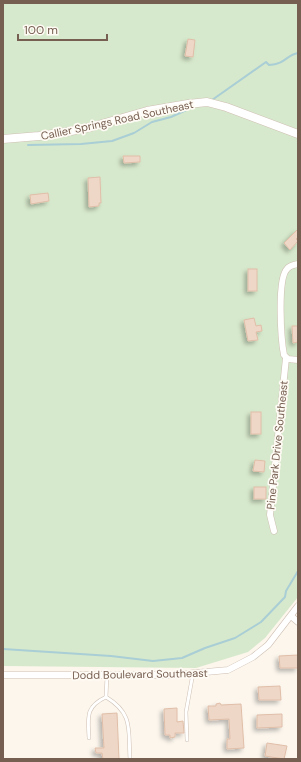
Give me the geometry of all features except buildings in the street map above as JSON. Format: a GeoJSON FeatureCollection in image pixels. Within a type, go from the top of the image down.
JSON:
{"type":"FeatureCollection","features":[{"type":"Feature","properties":{"kind":"street","name":"Callier Springs Road Southeast"},"geometry":{"type":"LineString","coordinates":[[3,139],[66,132],[91,127],[147,111],[207,102],[226,107],[298,134]]}},
{"type":"Feature","properties":{"kind":"street","name":"Pine Park Drive Southeast"},"geometry":{"type":"LineString","coordinates":[[274,531],[270,515],[286,358],[284,353],[281,295],[284,273],[288,268],[298,264]]}},
{"type":"Feature","properties":{"kind":"street"},"geometry":{"type":"LineString","coordinates":[[286,358],[298,360]]}},
{"type":"Feature","properties":{"kind":"street","name":"Dodd Boulevard Southeast"},"geometry":{"type":"LineString","coordinates":[[3,676],[173,675],[228,670],[253,657],[268,646],[298,606]]}},
{"type":"Feature","properties":{"kind":"street"},"geometry":{"type":"LineString","coordinates":[[290,616],[298,622]]}},
{"type":"Feature","properties":{"kind":"lane"},"geometry":{"type":"LineString","coordinates":[[187,740],[186,712],[193,673]]}},
{"type":"Feature","properties":{"kind":"lane"},"geometry":{"type":"LineString","coordinates":[[106,697],[107,675]]}},
{"type":"Feature","properties":{"kind":"lane"},"geometry":{"type":"LineString","coordinates":[[89,738],[88,713],[96,702],[106,697]]}},
{"type":"Feature","properties":{"kind":"lane"},"geometry":{"type":"LineString","coordinates":[[106,697],[121,707],[128,720],[130,759]]}},
{"type":"Feature","properties":{"kind":"green space"},"geometry":{"type":"Polygon","coordinates":[[[3,3],[298,3],[298,597],[265,638],[248,652],[196,668],[3,666],[3,3]]]}},
{"type":"Feature","properties":{"kind":"waterway"},"geometry":{"type":"LineString","coordinates":[[212,100],[266,62],[269,65],[279,63],[298,53]]}},
{"type":"Feature","properties":{"kind":"waterway"},"geometry":{"type":"LineString","coordinates":[[28,145],[81,144],[112,141],[134,133],[152,122],[171,117],[193,107]]}},
{"type":"Feature","properties":{"kind":"waterway"},"geometry":{"type":"LineString","coordinates":[[3,649],[111,656],[153,661],[182,658],[205,648],[235,638],[261,622],[285,597],[286,591],[298,571]]}}]}
